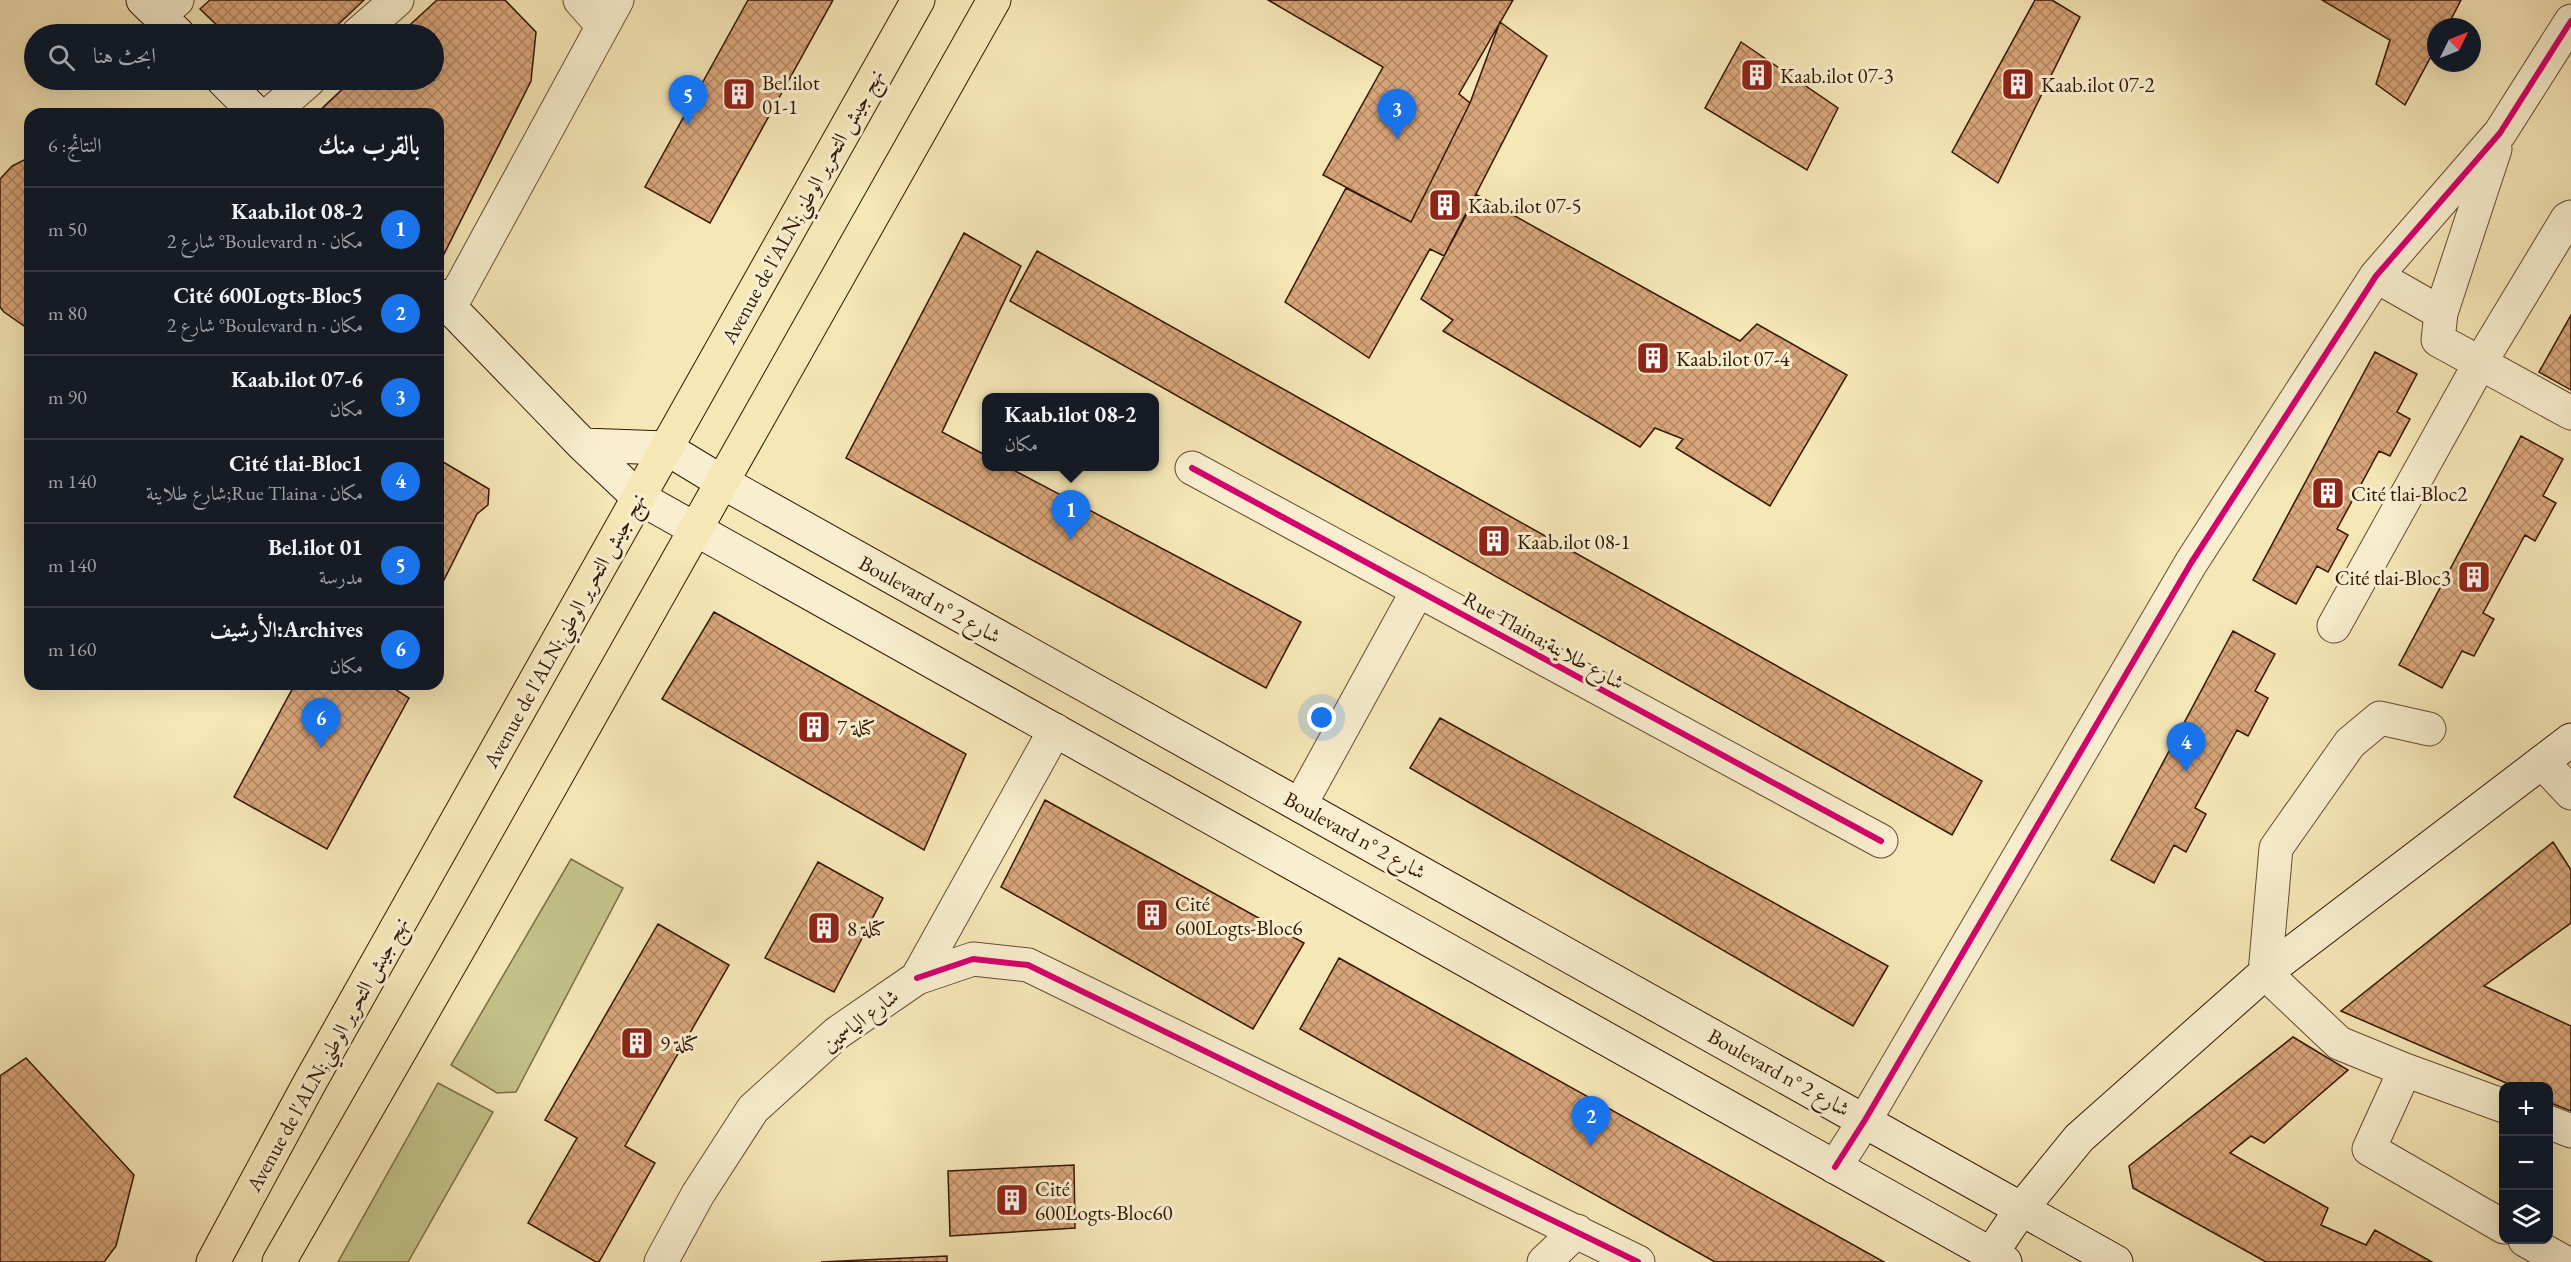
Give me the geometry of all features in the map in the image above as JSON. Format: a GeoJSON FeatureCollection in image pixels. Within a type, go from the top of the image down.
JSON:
{"type":"FeatureCollection","features":[{"type":"Feature","properties":{"kind":"main road","name":"Avenue de l'ALN;نهج جيش التحرير الوطني"},"geometry":{"type":"LineString","coordinates":[[213,1262],[309,1084],[918,0]]}},
{"type":"Feature","properties":{"kind":"main road"},"geometry":{"type":"LineString","coordinates":[[279,1262],[994,0]]}},
{"type":"Feature","properties":{"kind":"street"},"geometry":{"type":"LineString","coordinates":[[369,24],[397,0]]}},
{"type":"Feature","properties":{"kind":"street"},"geometry":{"type":"LineString","coordinates":[[580,0],[610,13],[444,301],[583,445],[638,497],[1998,1258],[2022,1208],[2079,1138],[2265,973],[2571,740]]}},
{"type":"Feature","properties":{"kind":"street"},"geometry":{"type":"LineString","coordinates":[[1835,1167],[1865,1120],[2191,563],[2376,276],[2500,133],[2571,21]]}},
{"type":"Feature","properties":{"kind":"street"},"geometry":{"type":"LineString","coordinates":[[233,90],[251,108]]}},
{"type":"Feature","properties":{"kind":"street"},"geometry":{"type":"LineString","coordinates":[[277,108],[298,90]]}},
{"type":"Feature","properties":{"kind":"street"},"geometry":{"type":"LineString","coordinates":[[2500,133],[2441,313],[2438,340],[2571,413]]}},
{"type":"Feature","properties":{"kind":"street"},"geometry":{"type":"LineString","coordinates":[[2334,626],[2480,363],[2567,219],[2571,217]]}},
{"type":"Feature","properties":{"kind":"street"},"geometry":{"type":"LineString","coordinates":[[2376,276],[2441,313]]}},
{"type":"Feature","properties":{"kind":"street","name":"Boulevard n° شارع 2"},"geometry":{"type":"LineString","coordinates":[[583,445],[666,448],[722,482],[2116,1262]]}},
{"type":"Feature","properties":{"kind":"street","name":"Rue Tlaina;شارع طلاينة"},"geometry":{"type":"LineString","coordinates":[[1192,468],[1881,841]]}},
{"type":"Feature","properties":{"kind":"street"},"geometry":{"type":"LineString","coordinates":[[1300,805],[1418,590]]}},
{"type":"Feature","properties":{"kind":"street"},"geometry":{"type":"LineString","coordinates":[[2265,973],[2276,848],[2350,742],[2380,718],[2429,729]]}},
{"type":"Feature","properties":{"kind":"street","name":"شارع الياسمين"},"geometry":{"type":"LineString","coordinates":[[661,1262],[698,1194],[753,1109],[837,1033],[917,978],[1055,730]]}},
{"type":"Feature","properties":{"kind":"street"},"geometry":{"type":"LineString","coordinates":[[2542,762],[2571,793]]}},
{"type":"Feature","properties":{"kind":"street"},"geometry":{"type":"LineString","coordinates":[[917,978],[974,958],[1028,965],[1638,1262]]}},
{"type":"Feature","properties":{"kind":"street"},"geometry":{"type":"LineString","coordinates":[[2265,973],[2339,1043],[2499,1104]]}},
{"type":"Feature","properties":{"kind":"street"},"geometry":{"type":"LineString","coordinates":[[2405,1070],[2369,1149],[2499,1224]]}},
{"type":"Feature","properties":{"kind":"street"},"geometry":{"type":"LineString","coordinates":[[2553,1124],[2571,1131]]}},
{"type":"Feature","properties":{"kind":"street"},"geometry":{"type":"LineString","coordinates":[[1544,1262],[1577,1231]]}},
{"type":"Feature","properties":{"kind":"street"},"geometry":{"type":"LineString","coordinates":[[2533,1244],[2564,1262]]}},
{"type":"Feature","properties":{"kind":"green space"},"geometry":{"type":"Polygon","coordinates":[[[571,859],[623,888],[516,1092],[497,1093],[451,1065],[571,859]]]}},
{"type":"Feature","properties":{"kind":"green space"},"geometry":{"type":"Polygon","coordinates":[[[438,1083],[493,1112],[408,1262],[338,1262],[438,1083]]]}},
{"type":"Feature","properties":{"kind":"building"},"geometry":{"type":"Polygon","coordinates":[[[210,0],[364,0],[339,24],[216,24],[200,9],[210,0]]]}},
{"type":"Feature","properties":{"kind":"building"},"geometry":{"type":"Polygon","coordinates":[[[437,0],[505,0],[536,32],[531,81],[444,254],[444,108],[322,108],[341,90],[444,90],[444,24],[411,24],[437,0]]]}},
{"type":"Feature","properties":{"kind":"building","name":"Bel.ilot 01-1"},"geometry":{"type":"Polygon","coordinates":[[[748,0],[833,0],[710,223],[645,187],[748,0]]]}},
{"type":"Feature","properties":{"kind":"building"},"geometry":{"type":"Polygon","coordinates":[[[1268,0],[1513,0],[1459,94],[1470,103],[1411,222],[1323,175],[1383,67],[1268,0]]]}},
{"type":"Feature","properties":{"kind":"building","name":"Kaab.ilot 07-2"},"geometry":{"type":"Polygon","coordinates":[[[2035,0],[2052,0],[2080,17],[1998,183],[1952,152],[2035,0]]]}},
{"type":"Feature","properties":{"kind":"building"},"geometry":{"type":"Polygon","coordinates":[[[2322,0],[2461,0],[2452,18],[2427,18],[2427,64],[2405,105],[2376,84],[2390,40],[2322,0]]]}},
{"type":"Feature","properties":{"kind":"building","name":"Kaab.ilot 07-5"},"geometry":{"type":"Polygon","coordinates":[[[1500,22],[1547,56],[1444,256],[1430,249],[1369,358],[1285,302],[1346,188],[1411,222],[1470,103],[1500,22]]]}},
{"type":"Feature","properties":{"kind":"building","name":"Kaab.ilot 07-3"},"geometry":{"type":"Polygon","coordinates":[[[1741,42],[1838,108],[1807,170],[1705,108],[1741,42]]]}},
{"type":"Feature","properties":{"kind":"building"},"geometry":{"type":"Polygon","coordinates":[[[24,160],[24,326],[0,307],[0,179],[12,166],[24,160]]]}},
{"type":"Feature","properties":{"kind":"building","name":"Kaab.ilot 07-4"},"geometry":{"type":"Polygon","coordinates":[[[1477,195],[1740,341],[1757,324],[1847,375],[1770,506],[1676,448],[1683,439],[1655,428],[1640,447],[1443,331],[1453,320],[1421,299],[1477,195]]]}},
{"type":"Feature","properties":{"kind":"building"},"geometry":{"type":"Polygon","coordinates":[[[964,233],[1021,266],[942,432],[982,453],[982,471],[1015,471],[1301,622],[1266,688],[846,458],[964,233]]]}},
{"type":"Feature","properties":{"kind":"building","name":"Kaab.ilot 08-1"},"geometry":{"type":"Polygon","coordinates":[[[1037,251],[1982,781],[1952,835],[1010,301],[1037,251]]]}},
{"type":"Feature","properties":{"kind":"building"},"geometry":{"type":"Polygon","coordinates":[[[2571,315],[2571,390],[2539,372],[2571,315]]]}},
{"type":"Feature","properties":{"kind":"building","name":"Cité tlai-Bloc2"},"geometry":{"type":"Polygon","coordinates":[[[2375,352],[2417,374],[2397,412],[2410,419],[2390,456],[2379,451],[2337,529],[2348,535],[2328,572],[2317,566],[2296,604],[2253,580],[2375,352]]]}},
{"type":"Feature","properties":{"kind":"building","name":"Cité tlai-Bloc3"},"geometry":{"type":"Polygon","coordinates":[[[2521,436],[2563,459],[2543,496],[2556,503],[2535,541],[2525,535],[2483,613],[2494,619],[2474,656],[2462,651],[2442,688],[2399,665],[2521,436]]]}},
{"type":"Feature","properties":{"kind":"building"},"geometry":{"type":"Polygon","coordinates":[[[444,463],[489,489],[488,505],[477,514],[444,580],[444,463]]]}},
{"type":"Feature","properties":{"kind":"building","name":"كتلة 7"},"geometry":{"type":"Polygon","coordinates":[[[714,612],[966,754],[924,850],[662,699],[714,612]]]}},
{"type":"Feature","properties":{"kind":"building"},"geometry":{"type":"Polygon","coordinates":[[[2233,631],[2275,654],[2255,691],[2268,698],[2248,736],[2237,730],[2195,808],[2206,814],[2186,852],[2174,845],[2154,883],[2111,860],[2233,631]]]}},
{"type":"Feature","properties":{"kind":"building"},"geometry":{"type":"Polygon","coordinates":[[[292,690],[396,690],[409,698],[327,849],[234,797],[292,690]]]}},
{"type":"Feature","properties":{"kind":"building"},"geometry":{"type":"Polygon","coordinates":[[[1440,718],[1888,966],[1853,1026],[1410,768],[1440,718]]]}},
{"type":"Feature","properties":{"kind":"building","name":"Cité 600Logts-Bloc6"},"geometry":{"type":"Polygon","coordinates":[[[1045,800],[1304,943],[1253,1029],[1001,887],[1045,800]]]}},
{"type":"Feature","properties":{"kind":"building"},"geometry":{"type":"Polygon","coordinates":[[[2553,842],[2571,870],[2571,923],[2484,986],[2571,1026],[2571,1111],[2553,1104],[2553,1082],[2504,1082],[2341,1011],[2553,842]]]}},
{"type":"Feature","properties":{"kind":"building","name":"كتلة 8"},"geometry":{"type":"Polygon","coordinates":[[[818,862],[883,898],[834,992],[765,958],[818,862]]]}},
{"type":"Feature","properties":{"kind":"building","name":"كتلة 9"},"geometry":{"type":"Polygon","coordinates":[[[658,924],[729,965],[625,1146],[655,1163],[599,1262],[596,1262],[528,1223],[577,1138],[545,1120],[658,924]]]}},
{"type":"Feature","properties":{"kind":"building"},"geometry":{"type":"Polygon","coordinates":[[[1339,958],[1884,1262],[1715,1262],[1300,1029],[1339,958]]]}},
{"type":"Feature","properties":{"kind":"building"},"geometry":{"type":"Polygon","coordinates":[[[2293,1037],[2348,1070],[2264,1143],[2251,1136],[2230,1153],[2328,1208],[2321,1225],[2366,1245],[2375,1230],[2432,1262],[2266,1262],[2133,1188],[2129,1166],[2293,1037]]]}},
{"type":"Feature","properties":{"kind":"building"},"geometry":{"type":"Polygon","coordinates":[[[26,1058],[134,1175],[116,1246],[104,1262],[0,1262],[0,1076],[26,1058]]]}},
{"type":"Feature","properties":{"kind":"building","name":"Cité 600Logts-Bloc60"},"geometry":{"type":"Polygon","coordinates":[[[1074,1165],[1075,1228],[950,1236],[948,1171],[1074,1165]]]}},
{"type":"Feature","properties":{"kind":"building"},"geometry":{"type":"Polygon","coordinates":[[[947,1256],[947,1262],[821,1262],[947,1256]]]}},
{"type":"Feature","properties":{"kind":"cycle path"},"geometry":{"type":"LineString","coordinates":[[1835,1167],[1865,1120],[2191,563],[2376,276],[2500,133],[2571,21]]}},
{"type":"Feature","properties":{"kind":"cycle path"},"geometry":{"type":"LineString","coordinates":[[1192,468],[1881,841]]}},
{"type":"Feature","properties":{"kind":"cycle path"},"geometry":{"type":"LineString","coordinates":[[917,978],[973,959],[1028,965],[1638,1262]]}},
{"type":"Feature","properties":{"kind":"place","name":"Kaab.ilot 07-3"},"geometry":{"type":"Point","coordinates":[1757,75]}},
{"type":"Feature","properties":{"kind":"place","name":"Kaab.ilot 07-2"},"geometry":{"type":"Point","coordinates":[2018,84]}},
{"type":"Feature","properties":{"kind":"place","name":"Bel.ilot 01-1"},"geometry":{"type":"Point","coordinates":[739,94]}},
{"type":"Feature","properties":{"kind":"place","name":"Bel.ilot 01"},"geometry":{"type":"Point","coordinates":[688,125]}},
{"type":"Feature","properties":{"kind":"place","name":"Kaab.ilot 07-6"},"geometry":{"type":"Point","coordinates":[1397,139]}},
{"type":"Feature","properties":{"kind":"place","name":"Kaab.ilot 07-5"},"geometry":{"type":"Point","coordinates":[1445,205]}},
{"type":"Feature","properties":{"kind":"place","name":"Kaab.ilot 07-4"},"geometry":{"type":"Point","coordinates":[1653,358]}},
{"type":"Feature","properties":{"kind":"place","name":"Cité tlai-Bloc2"},"geometry":{"type":"Point","coordinates":[2328,493]}},
{"type":"Feature","properties":{"kind":"place","name":"Kaab.ilot 08-2"},"geometry":{"type":"Point","coordinates":[1071,540]}},
{"type":"Feature","properties":{"kind":"place","name":"Kaab.ilot 08-1"},"geometry":{"type":"Point","coordinates":[1494,541]}},
{"type":"Feature","properties":{"kind":"place","name":"Cité tlai-Bloc3"},"geometry":{"type":"Point","coordinates":[2474,577]}},
{"type":"Feature","properties":{"kind":"place","name":"كتلة 7"},"geometry":{"type":"Point","coordinates":[814,727]}},
{"type":"Feature","properties":{"kind":"place","name":"Archives:الأرشيف"},"geometry":{"type":"Point","coordinates":[321,748]}},
{"type":"Feature","properties":{"kind":"place","name":"Cité tlai-Bloc1"},"geometry":{"type":"Point","coordinates":[2186,772]}},
{"type":"Feature","properties":{"kind":"place","name":"Cité 600Logts-Bloc6"},"geometry":{"type":"Point","coordinates":[1152,915]}},
{"type":"Feature","properties":{"kind":"place","name":"كتلة 8"},"geometry":{"type":"Point","coordinates":[824,928]}},
{"type":"Feature","properties":{"kind":"place","name":"كتلة 9"},"geometry":{"type":"Point","coordinates":[637,1043]}},
{"type":"Feature","properties":{"kind":"place","name":"Cité 600Logts-Bloc5"},"geometry":{"type":"Point","coordinates":[1591,1146]}},
{"type":"Feature","properties":{"kind":"place","name":"Cité 600Logts-Bloc60"},"geometry":{"type":"Point","coordinates":[1012,1200]}}]}
